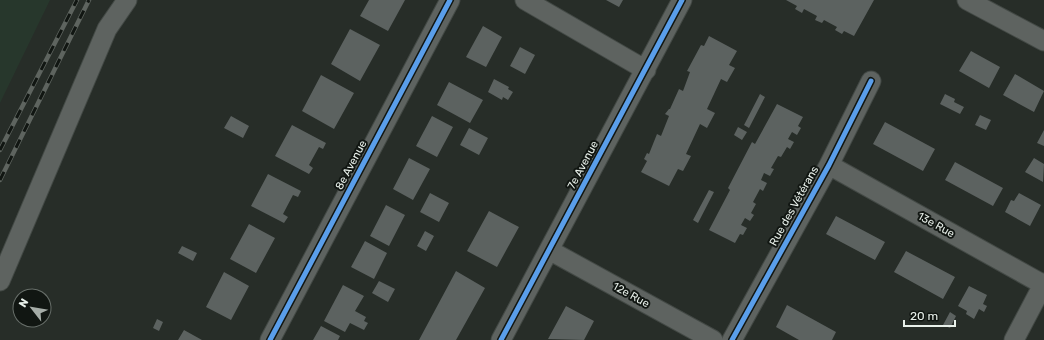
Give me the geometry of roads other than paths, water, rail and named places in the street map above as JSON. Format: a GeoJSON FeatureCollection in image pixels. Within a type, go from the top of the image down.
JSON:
{"type":"FeatureCollection","features":[{"type":"Feature","properties":{"kind":"street"},"geometry":{"type":"LineString","coordinates":[[0,281],[108,29],[127,0]]}},
{"type":"Feature","properties":{"kind":"street","name":"8e Avenue"},"geometry":{"type":"LineString","coordinates":[[270,340],[450,0]]}},
{"type":"Feature","properties":{"kind":"street"},"geometry":{"type":"LineString","coordinates":[[525,0],[646,70]]}},
{"type":"Feature","properties":{"kind":"street","name":"7e Avenue"},"geometry":{"type":"LineString","coordinates":[[501,340],[682,0]]}},
{"type":"Feature","properties":{"kind":"street"},"geometry":{"type":"LineString","coordinates":[[968,0],[1044,41]]}},
{"type":"Feature","properties":{"kind":"street","name":"Rue des Vétérans"},"geometry":{"type":"LineString","coordinates":[[732,340],[829,165],[871,80]]}},
{"type":"Feature","properties":{"kind":"street","name":"13e Rue"},"geometry":{"type":"LineString","coordinates":[[829,165],[1044,284]]}},
{"type":"Feature","properties":{"kind":"street","name":"12e Rue"},"geometry":{"type":"LineString","coordinates":[[549,250],[713,340]]}},
{"type":"Feature","properties":{"kind":"street"},"geometry":{"type":"LineString","coordinates":[[1014,340],[1044,284]]}},
{"type":"Feature","properties":{"kind":"railway"},"geometry":{"type":"LineString","coordinates":[[0,150],[77,0]]}},
{"type":"Feature","properties":{"kind":"railway"},"geometry":{"type":"LineString","coordinates":[[0,180],[89,0]]}}]}
